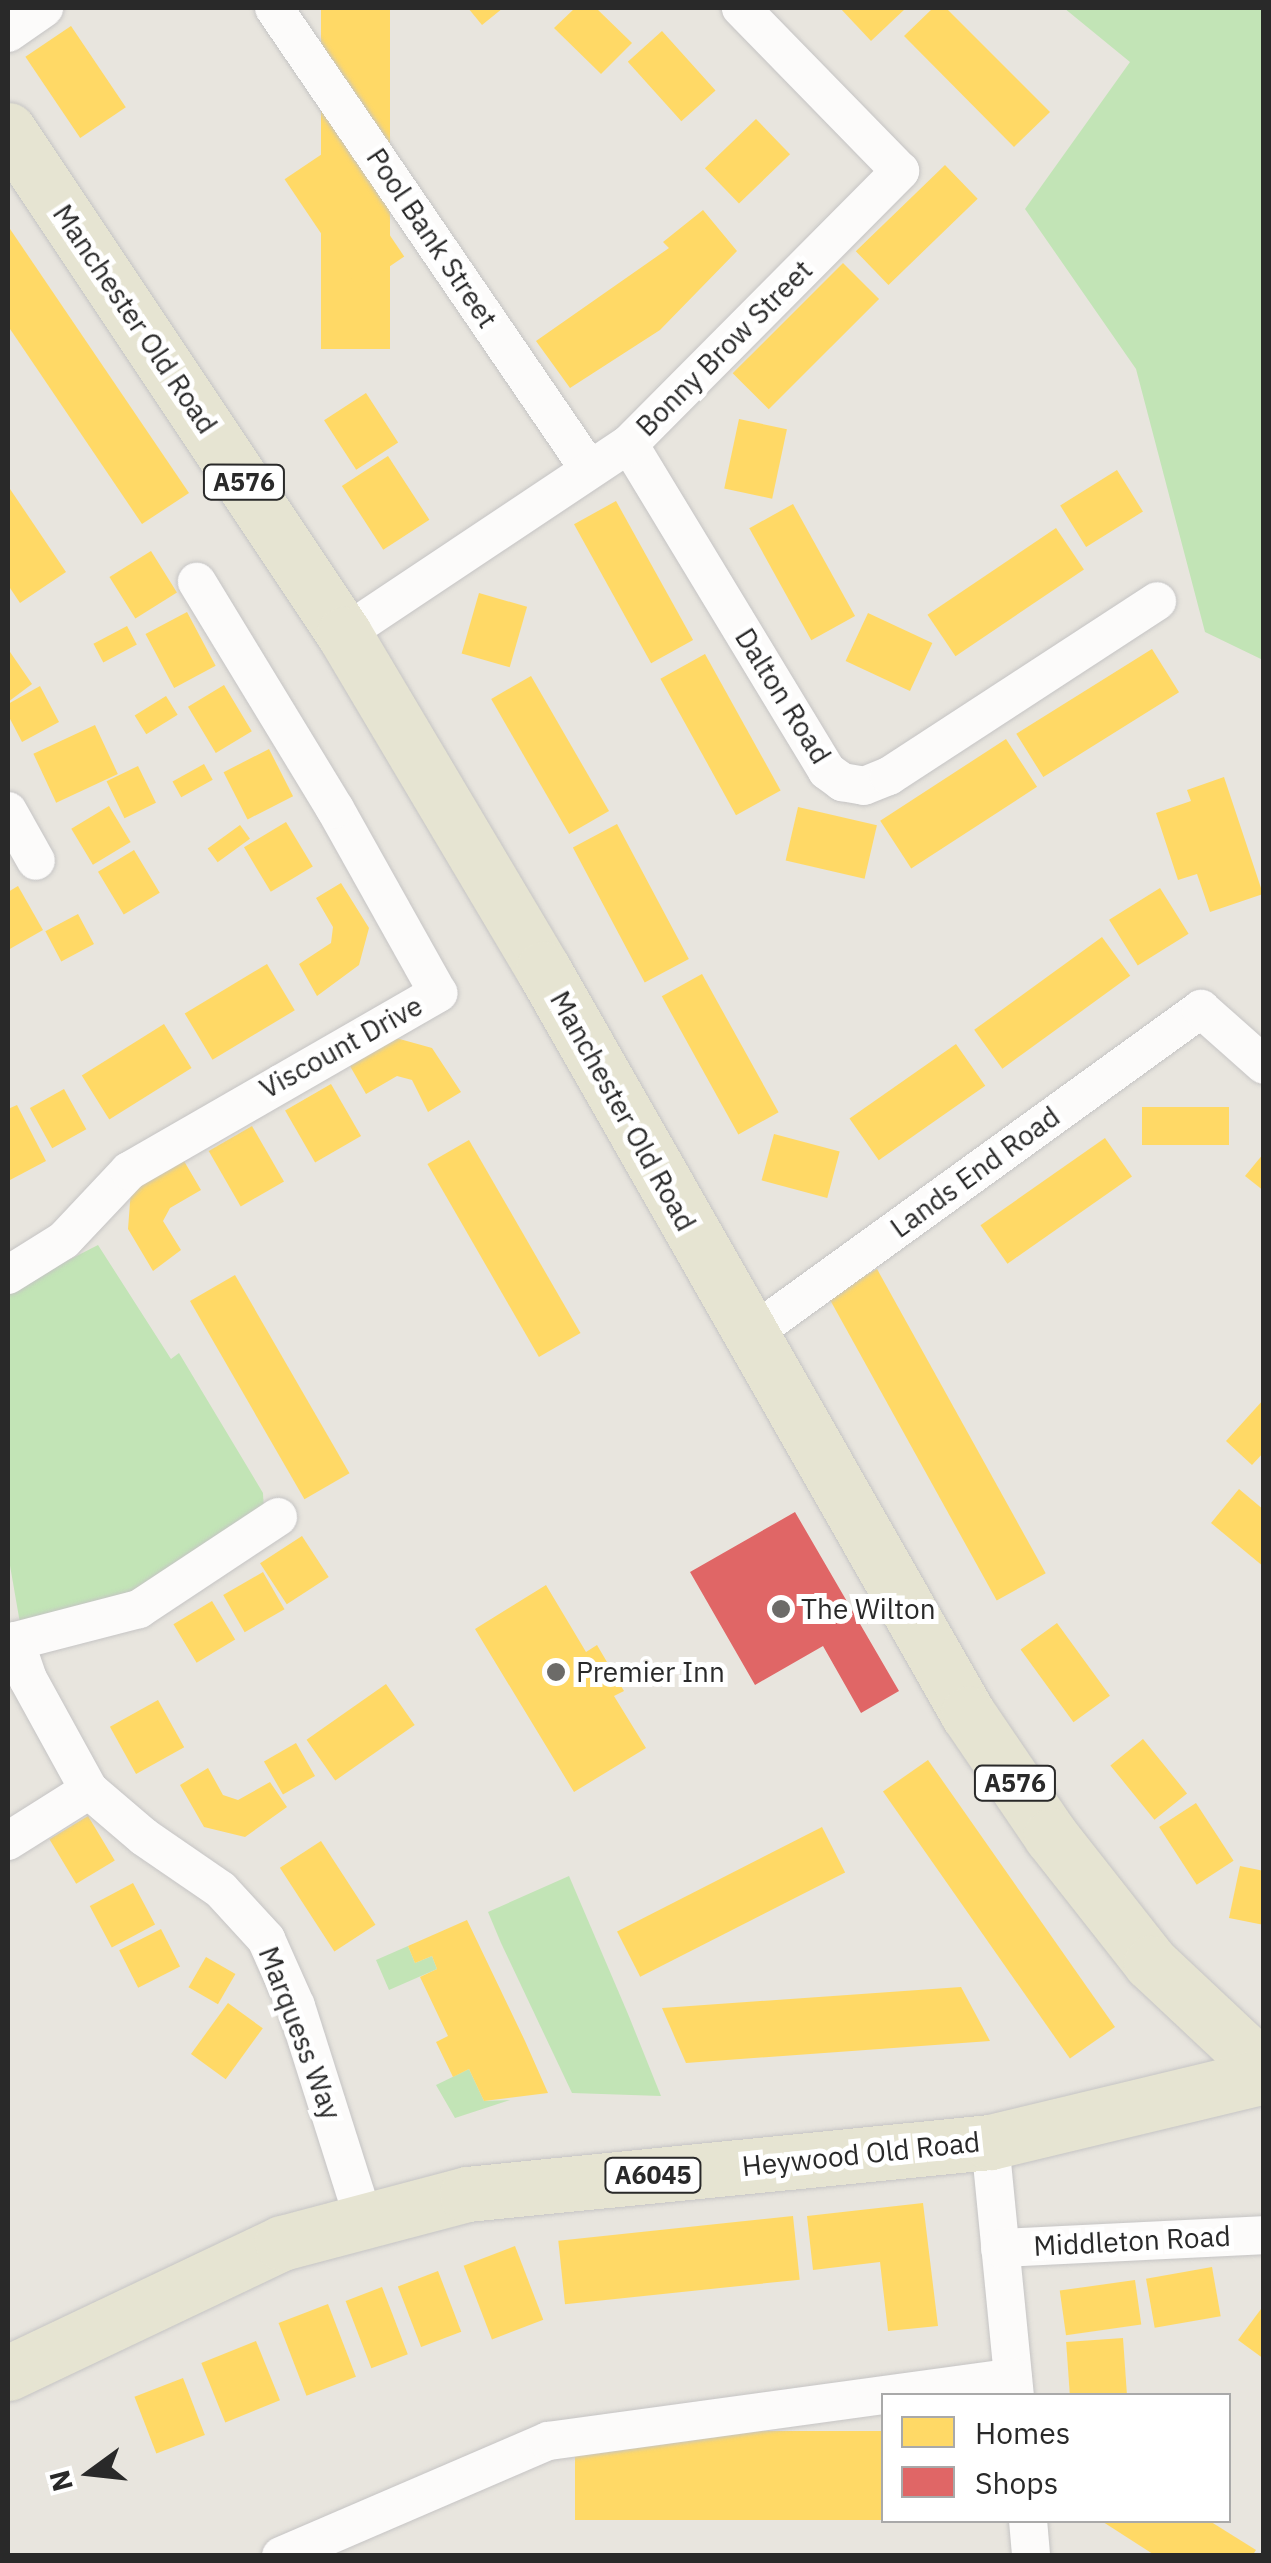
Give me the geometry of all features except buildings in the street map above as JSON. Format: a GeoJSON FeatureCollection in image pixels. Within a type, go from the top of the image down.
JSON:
{"type":"FeatureCollection","features":[{"type":"Feature","properties":{"kind":"main road","name":"Manchester Old Road"},"geometry":{"type":"LineString","coordinates":[[8,130],[344,634],[543,969],[968,1714],[1051,1836],[1151,1963],[1264,2073]]}},
{"type":"Feature","properties":{"kind":"main road","name":"Heywood Old Road"},"geometry":{"type":"LineString","coordinates":[[8,2373],[282,2244],[467,2194],[990,2142],[1264,2073]]}},
{"type":"Feature","properties":{"kind":"street"},"geometry":{"type":"LineString","coordinates":[[8,33],[44,8]]}},
{"type":"Feature","properties":{"kind":"street","name":"Pool Bank Street"},"geometry":{"type":"LineString","coordinates":[[274,8],[589,469]]}},
{"type":"Feature","properties":{"kind":"street","name":"Bonny Brow Street"},"geometry":{"type":"LineString","coordinates":[[344,634],[629,444],[900,171],[741,8]]}},
{"type":"Feature","properties":{"kind":"street","name":"Dalton Road"},"geometry":{"type":"LineString","coordinates":[[629,444],[827,771],[842,782],[864,786],[890,776],[1157,601]]}},
{"type":"Feature","properties":{"kind":"street","name":"Viscount Drive"},"geometry":{"type":"LineString","coordinates":[[8,1275],[64,1240],[129,1170],[438,993],[335,809],[198,582]]}},
{"type":"Feature","properties":{"kind":"street"},"geometry":{"type":"LineString","coordinates":[[10,820],[36,861]]}},
{"type":"Feature","properties":{"kind":"street","name":"Lands End Road"},"geometry":{"type":"LineString","coordinates":[[749,1336],[1200,1009],[1264,1065]]}},
{"type":"Feature","properties":{"kind":"street","name":"Marquess Way"},"geometry":{"type":"LineString","coordinates":[[278,1517],[139,1610],[11,1624],[28,1679],[89,1790],[144,1838],[221,1890],[266,1940],[296,2006],[364,2222]]}},
{"type":"Feature","properties":{"kind":"street"},"geometry":{"type":"LineString","coordinates":[[8,1841],[89,1790]]}},
{"type":"Feature","properties":{"kind":"street"},"geometry":{"type":"LineString","coordinates":[[955,2393],[1014,2386],[990,2142]]}},
{"type":"Feature","properties":{"kind":"street","name":"Middleton Road"},"geometry":{"type":"LineString","coordinates":[[1000,2248],[1264,2234]]}},
{"type":"Feature","properties":{"kind":"street"},"geometry":{"type":"LineString","coordinates":[[282,2556],[548,2441],[881,2402]]}},
{"type":"Feature","properties":{"kind":"street"},"geometry":{"type":"LineString","coordinates":[[1028,2523],[1031,2556]]}},
{"type":"Feature","properties":{"kind":"green space"},"geometry":{"type":"Polygon","coordinates":[[[1064,8],[1263,8],[1263,660],[1205,632],[1136,369],[1025,209],[1130,62],[1064,8]]]}},
{"type":"Feature","properties":{"kind":"green space"},"geometry":{"type":"Polygon","coordinates":[[[98,1245],[171,1359],[179,1353],[263,1493],[264,1511],[127,1601],[21,1629],[8,1554],[8,1291],[98,1245]]]}},
{"type":"Feature","properties":{"kind":"green space"},"geometry":{"type":"Polygon","coordinates":[[[569,1876],[661,2096],[572,2093],[488,1912],[569,1876]]]}},
{"type":"Feature","properties":{"kind":"green space"},"geometry":{"type":"Polygon","coordinates":[[[408,1946],[415,1963],[432,1956],[437,1969],[389,1990],[376,1960],[408,1946]]]}},
{"type":"Feature","properties":{"kind":"green space"},"geometry":{"type":"Polygon","coordinates":[[[469,2069],[484,2101],[510,2100],[455,2118],[436,2085],[469,2069]]]}},
{"type":"Feature","properties":{"kind":"place","name":"The Wilton"},"geometry":{"type":"Point","coordinates":[781,1609]}},
{"type":"Feature","properties":{"kind":"place","name":"Premier Inn"},"geometry":{"type":"Point","coordinates":[556,1672]}}]}
